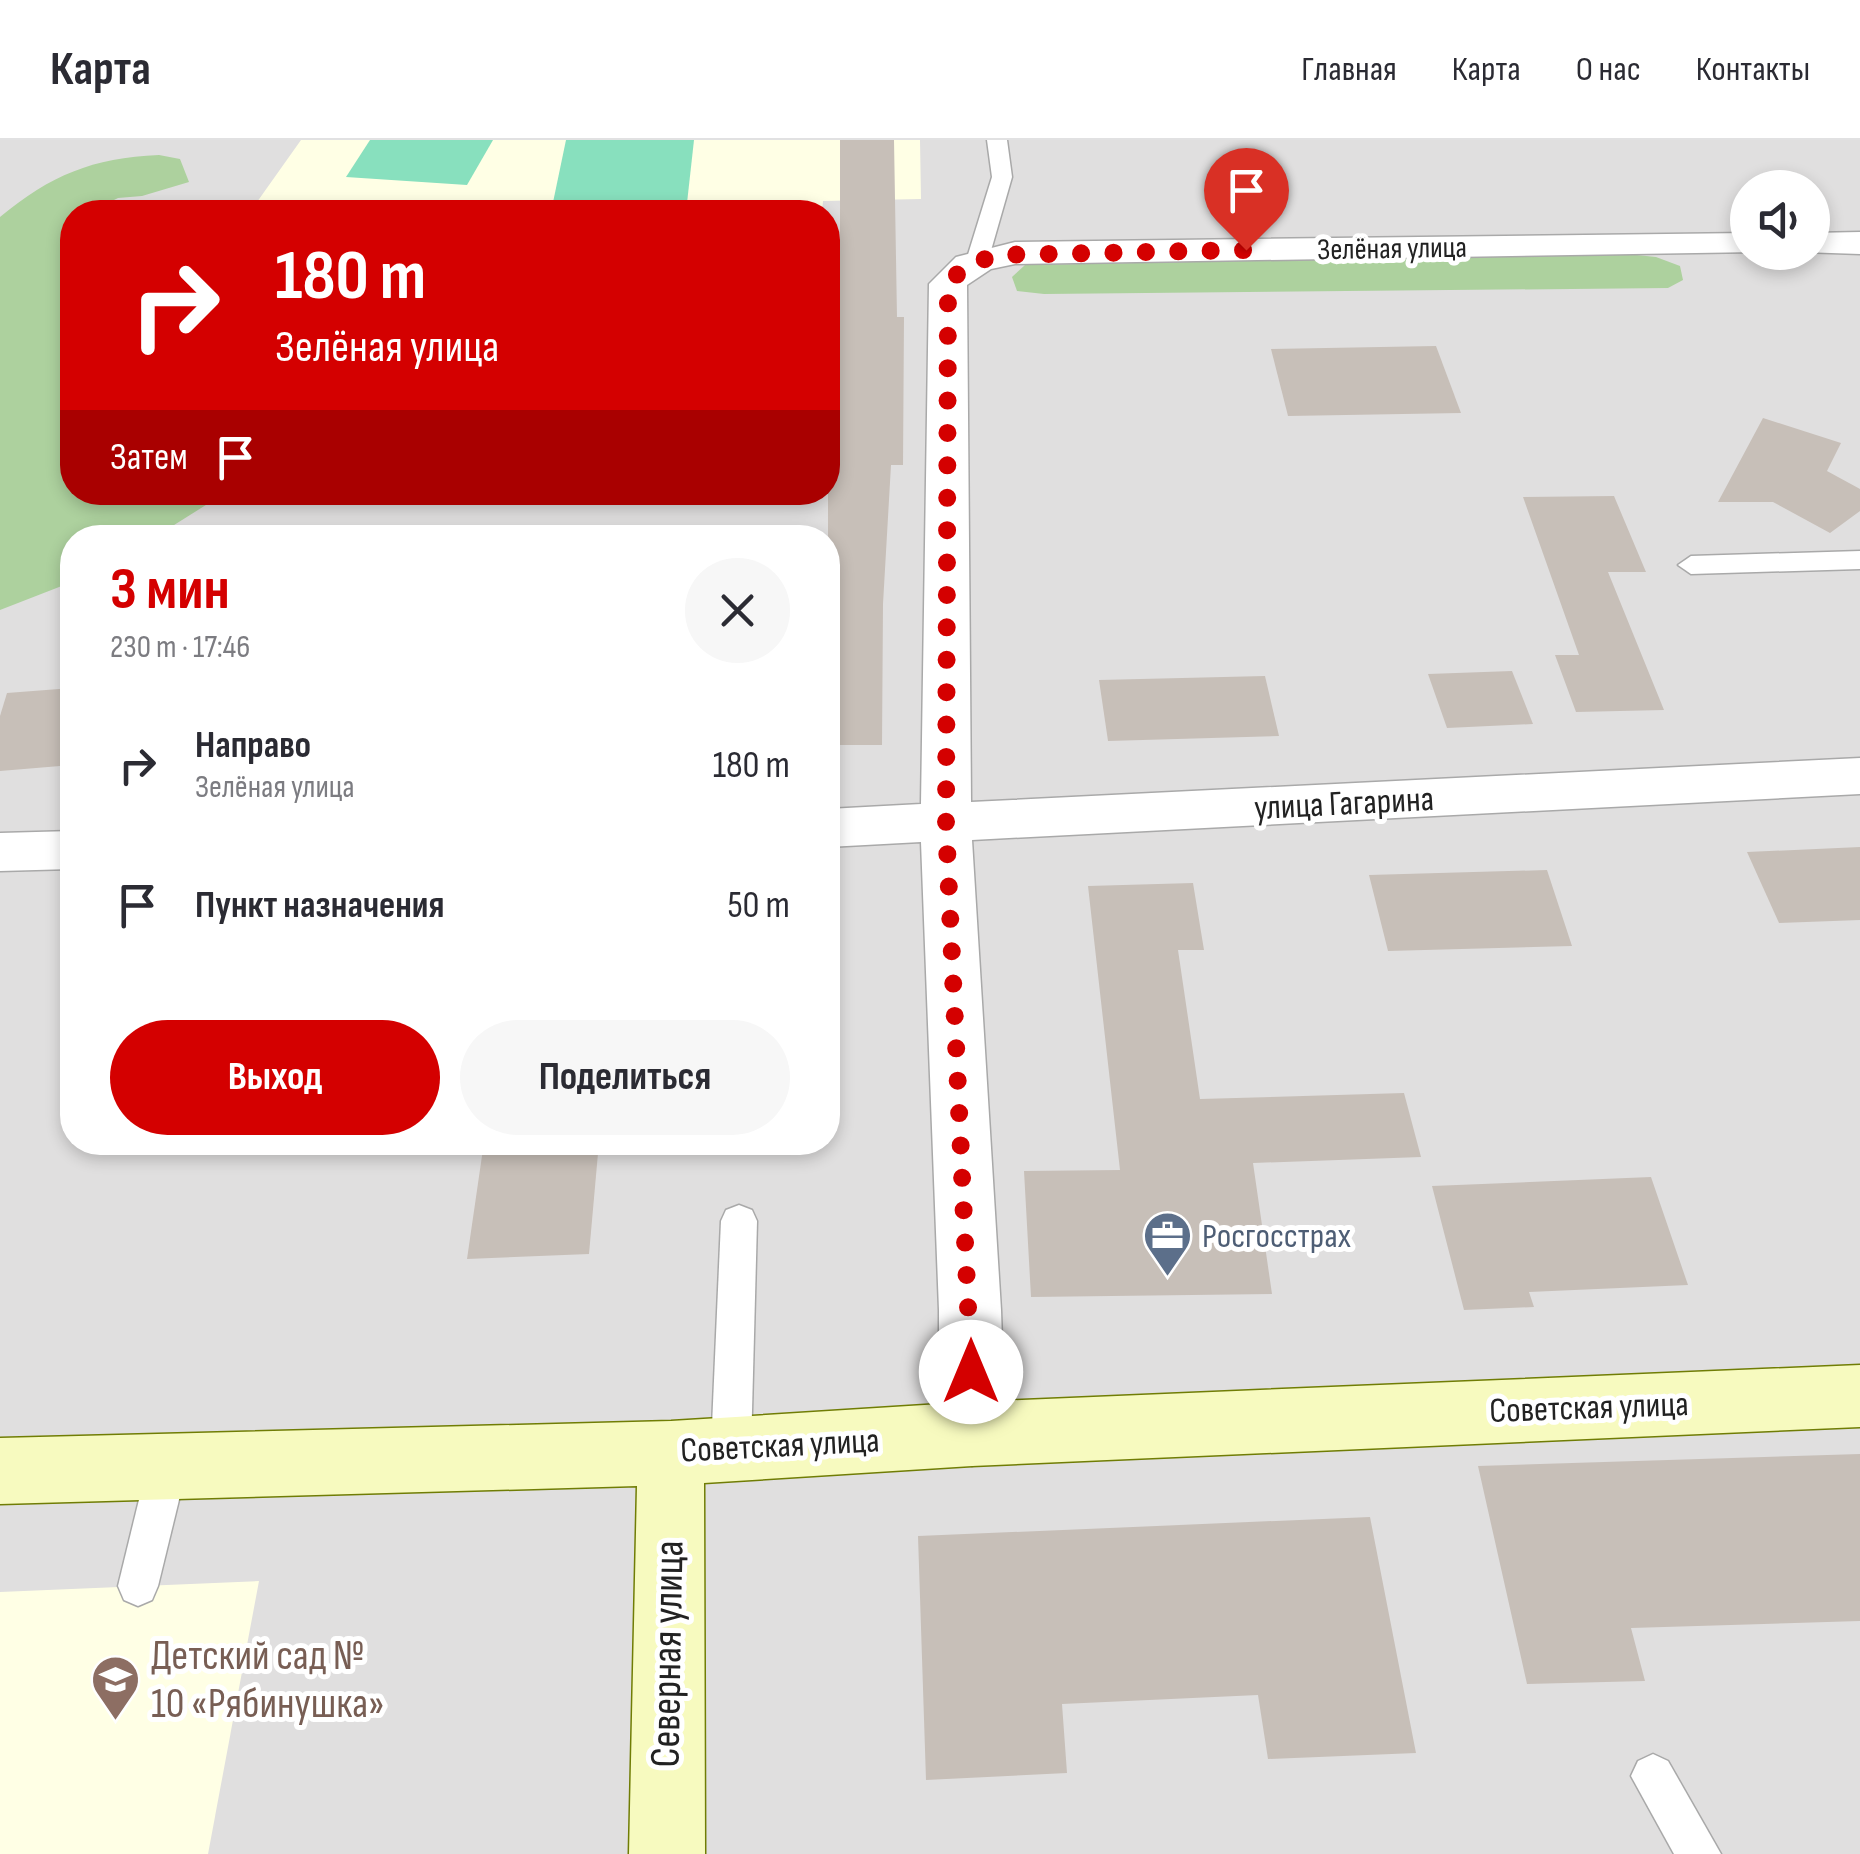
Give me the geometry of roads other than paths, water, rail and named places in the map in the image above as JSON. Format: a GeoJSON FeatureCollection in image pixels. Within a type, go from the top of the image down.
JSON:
{"type":"FeatureCollection","features":[{"type":"Feature","properties":{"kind":"street"},"geometry":{"type":"LineString","coordinates":[[1830,244],[1860,243]]}},
{"type":"Feature","properties":{"kind":"street","name":"Зелёная улица"},"geometry":{"type":"LineString","coordinates":[[976,261],[1015,253],[1730,244]]}},
{"type":"Feature","properties":{"kind":"street"},"geometry":{"type":"LineString","coordinates":[[972,1434],[970,1310],[946,825],[946,294],[956,274],[976,261]]}},
{"type":"Feature","properties":{"kind":"street","name":"улица Гагарина"},"geometry":{"type":"LineString","coordinates":[[840,828],[1860,776]]}},
{"type":"Feature","properties":{"kind":"street"},"geometry":{"type":"LineString","coordinates":[[0,852],[60,850]]}},
{"type":"Feature","properties":{"kind":"street","name":"Советская улица"},"geometry":{"type":"LineString","coordinates":[[0,1472],[701,1451],[972,1434],[1860,1396]]}},
{"type":"Feature","properties":{"kind":"street","name":"Северная улица"},"geometry":{"type":"LineString","coordinates":[[666,1854],[701,1451]]}},
{"type":"Feature","properties":{"kind":"lane"},"geometry":{"type":"LineString","coordinates":[[976,261],[1002,177],[998,140]]}},
{"type":"Feature","properties":{"kind":"lane"},"geometry":{"type":"LineString","coordinates":[[1691,565],[1860,560]]}},
{"type":"Feature","properties":{"kind":"lane"},"geometry":{"type":"LineString","coordinates":[[701,1451],[739,1221]]}},
{"type":"Feature","properties":{"kind":"lane"},"geometry":{"type":"LineString","coordinates":[[138,1586],[167,1467]]}},
{"type":"Feature","properties":{"kind":"lane"},"geometry":{"type":"LineString","coordinates":[[1653,1776],[1700,1854]]}},
{"type":"Feature","properties":{"kind":"place","name":"Росгосстрах"},"geometry":{"type":"Point","coordinates":[1167,1278]}},
{"type":"Feature","properties":{"kind":"place","name":"Детский сад № 10 «Рябинушка»"},"geometry":{"type":"Point","coordinates":[116,1722]}}]}
